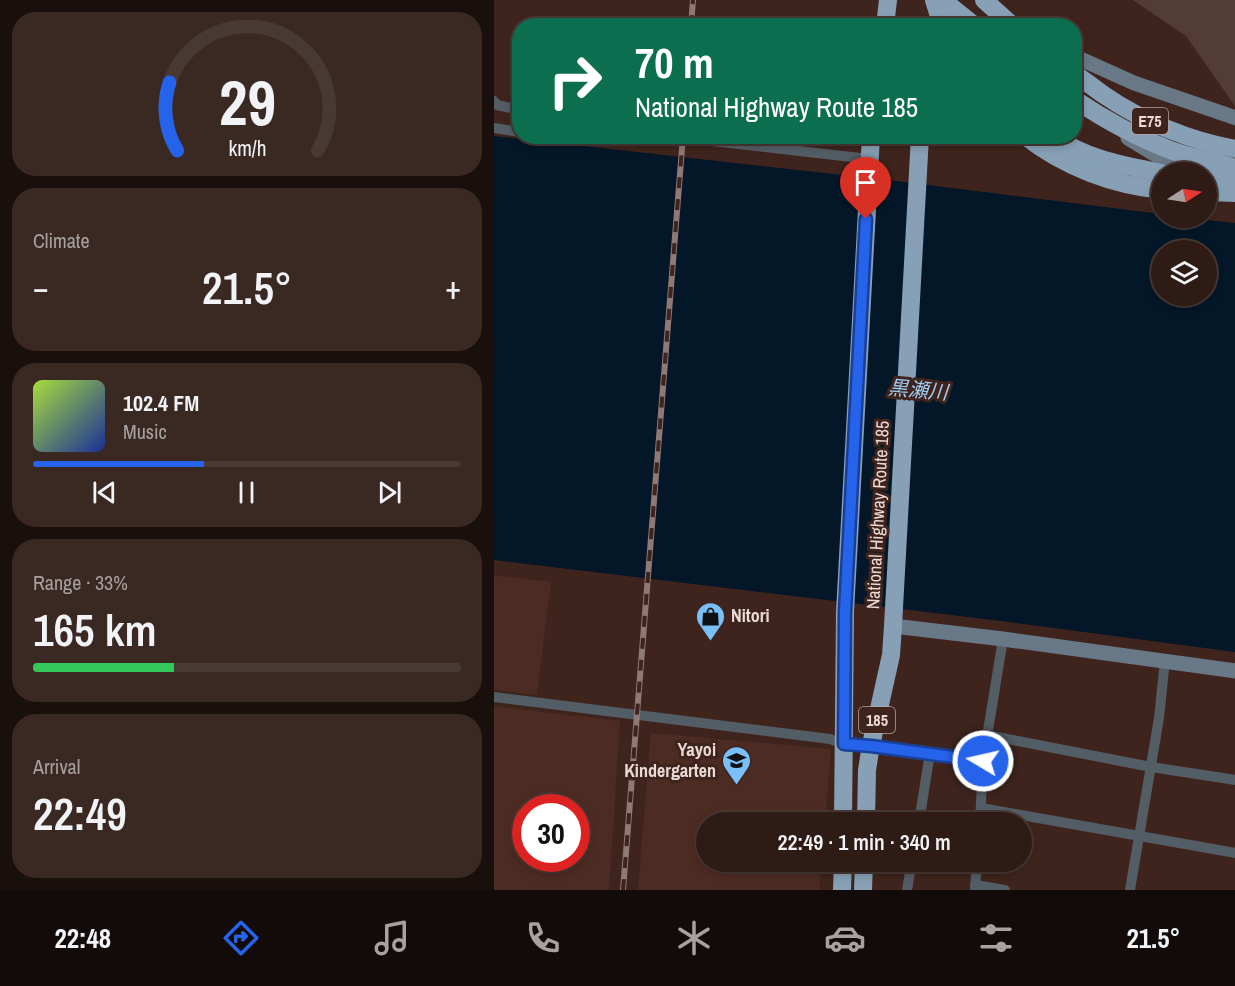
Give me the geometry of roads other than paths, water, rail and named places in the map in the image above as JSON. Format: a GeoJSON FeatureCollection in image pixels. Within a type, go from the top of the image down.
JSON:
{"type":"FeatureCollection","features":[{"type":"Feature","properties":{"kind":"highway"},"geometry":{"type":"LineString","coordinates":[[886,18],[888,0]]}},
{"type":"Feature","properties":{"kind":"highway"},"geometry":{"type":"LineString","coordinates":[[934,0],[940,18]]}},
{"type":"Feature","properties":{"kind":"highway"},"geometry":{"type":"LineString","coordinates":[[939,18],[944,0]]}},
{"type":"Feature","properties":{"kind":"highway"},"geometry":{"type":"LineString","coordinates":[[944,0],[952,18]]}},
{"type":"Feature","properties":{"kind":"highway"},"geometry":{"type":"LineString","coordinates":[[944,0],[965,18]]}},
{"type":"Feature","properties":{"kind":"highway"},"geometry":{"type":"LineString","coordinates":[[984,0],[1004,18]]}},
{"type":"Feature","properties":{"kind":"highway","name":"E75"},"geometry":{"type":"LineString","coordinates":[[1082,79],[1104,95],[1160,126],[1235,149]]}},
{"type":"Feature","properties":{"kind":"highway","name":"E75"},"geometry":{"type":"LineString","coordinates":[[1082,104],[1122,129],[1154,144],[1235,168]]}},
{"type":"Feature","properties":{"kind":"highway","name":"National Highway Route 185"},"geometry":{"type":"LineString","coordinates":[[843,812],[845,612],[870,144]]}},
{"type":"Feature","properties":{"kind":"highway","name":"National Highway Route 185"},"geometry":{"type":"LineString","coordinates":[[866,812],[867,770],[886,678],[893,622],[919,144]]}},
{"type":"Feature","properties":{"kind":"highway"},"geometry":{"type":"LineString","coordinates":[[1037,144],[1085,171],[1117,182],[1151,188]]}},
{"type":"Feature","properties":{"kind":"highway"},"geometry":{"type":"LineString","coordinates":[[1067,144],[1087,155],[1122,166],[1151,171]]}},
{"type":"Feature","properties":{"kind":"highway"},"geometry":{"type":"LineString","coordinates":[[1217,177],[1235,177]]}},
{"type":"Feature","properties":{"kind":"highway"},"geometry":{"type":"LineString","coordinates":[[1217,192],[1235,192]]}},
{"type":"Feature","properties":{"kind":"highway"},"geometry":{"type":"LineString","coordinates":[[842,890],[843,872]]}},
{"type":"Feature","properties":{"kind":"highway"},"geometry":{"type":"LineString","coordinates":[[863,890],[864,872]]}},
{"type":"Feature","properties":{"kind":"street"},"geometry":{"type":"LineString","coordinates":[[984,0],[1010,18]]}},
{"type":"Feature","properties":{"kind":"street"},"geometry":{"type":"LineString","coordinates":[[1082,60],[1134,83],[1235,118]]}},
{"type":"Feature","properties":{"kind":"street"},"geometry":{"type":"LineString","coordinates":[[494,101],[497,105],[512,108]]}},
{"type":"Feature","properties":{"kind":"street"},"geometry":{"type":"LineString","coordinates":[[1082,104],[1120,133],[1168,162]]}},
{"type":"Feature","properties":{"kind":"street"},"geometry":{"type":"LineString","coordinates":[[494,128],[512,131]]}},
{"type":"Feature","properties":{"kind":"street"},"geometry":{"type":"LineString","coordinates":[[722,144],[869,166]]}},
{"type":"Feature","properties":{"kind":"street"},"geometry":{"type":"LineString","coordinates":[[1217,186],[1235,192]]}},
{"type":"Feature","properties":{"kind":"street"},"geometry":{"type":"LineString","coordinates":[[893,622],[1235,671]]}},
{"type":"Feature","properties":{"kind":"street"},"geometry":{"type":"LineString","coordinates":[[981,812],[983,761],[1003,639]]}},
{"type":"Feature","properties":{"kind":"street"},"geometry":{"type":"LineString","coordinates":[[1130,890],[1159,718],[1165,660]]}},
{"type":"Feature","properties":{"kind":"street"},"geometry":{"type":"LineString","coordinates":[[494,697],[830,739],[844,744],[983,761]]}},
{"type":"Feature","properties":{"kind":"street"},"geometry":{"type":"LineString","coordinates":[[987,735],[1151,767],[1235,780]]}},
{"type":"Feature","properties":{"kind":"street"},"geometry":{"type":"LineString","coordinates":[[921,812],[930,753]]}},
{"type":"Feature","properties":{"kind":"street"},"geometry":{"type":"LineString","coordinates":[[981,808],[1235,853]]}},
{"type":"Feature","properties":{"kind":"street"},"geometry":{"type":"LineString","coordinates":[[907,890],[910,872]]}},
{"type":"Feature","properties":{"kind":"street"},"geometry":{"type":"LineString","coordinates":[[976,872],[975,887],[1005,890]]}},
{"type":"Feature","properties":{"kind":"water","name":"黒瀬川"},"geometry":{"type":"Polygon","coordinates":[[[494,136],[512,138],[512,144],[565,144],[1151,213],[1151,228],[1217,228],[1217,221],[1235,223],[1235,652],[1001,621],[494,560],[494,136]]]}},
{"type":"Feature","properties":{"kind":"railway"},"geometry":{"type":"LineString","coordinates":[[692,18],[693,0]]}},
{"type":"Feature","properties":{"kind":"railway"},"geometry":{"type":"LineString","coordinates":[[623,890],[682,144]]}},
{"type":"Feature","properties":{"kind":"place","name":"Nitori"},"geometry":{"type":"Point","coordinates":[710,642]}},
{"type":"Feature","properties":{"kind":"place","name":"Yayoi Kindergarten"},"geometry":{"type":"Point","coordinates":[737,786]}}]}
